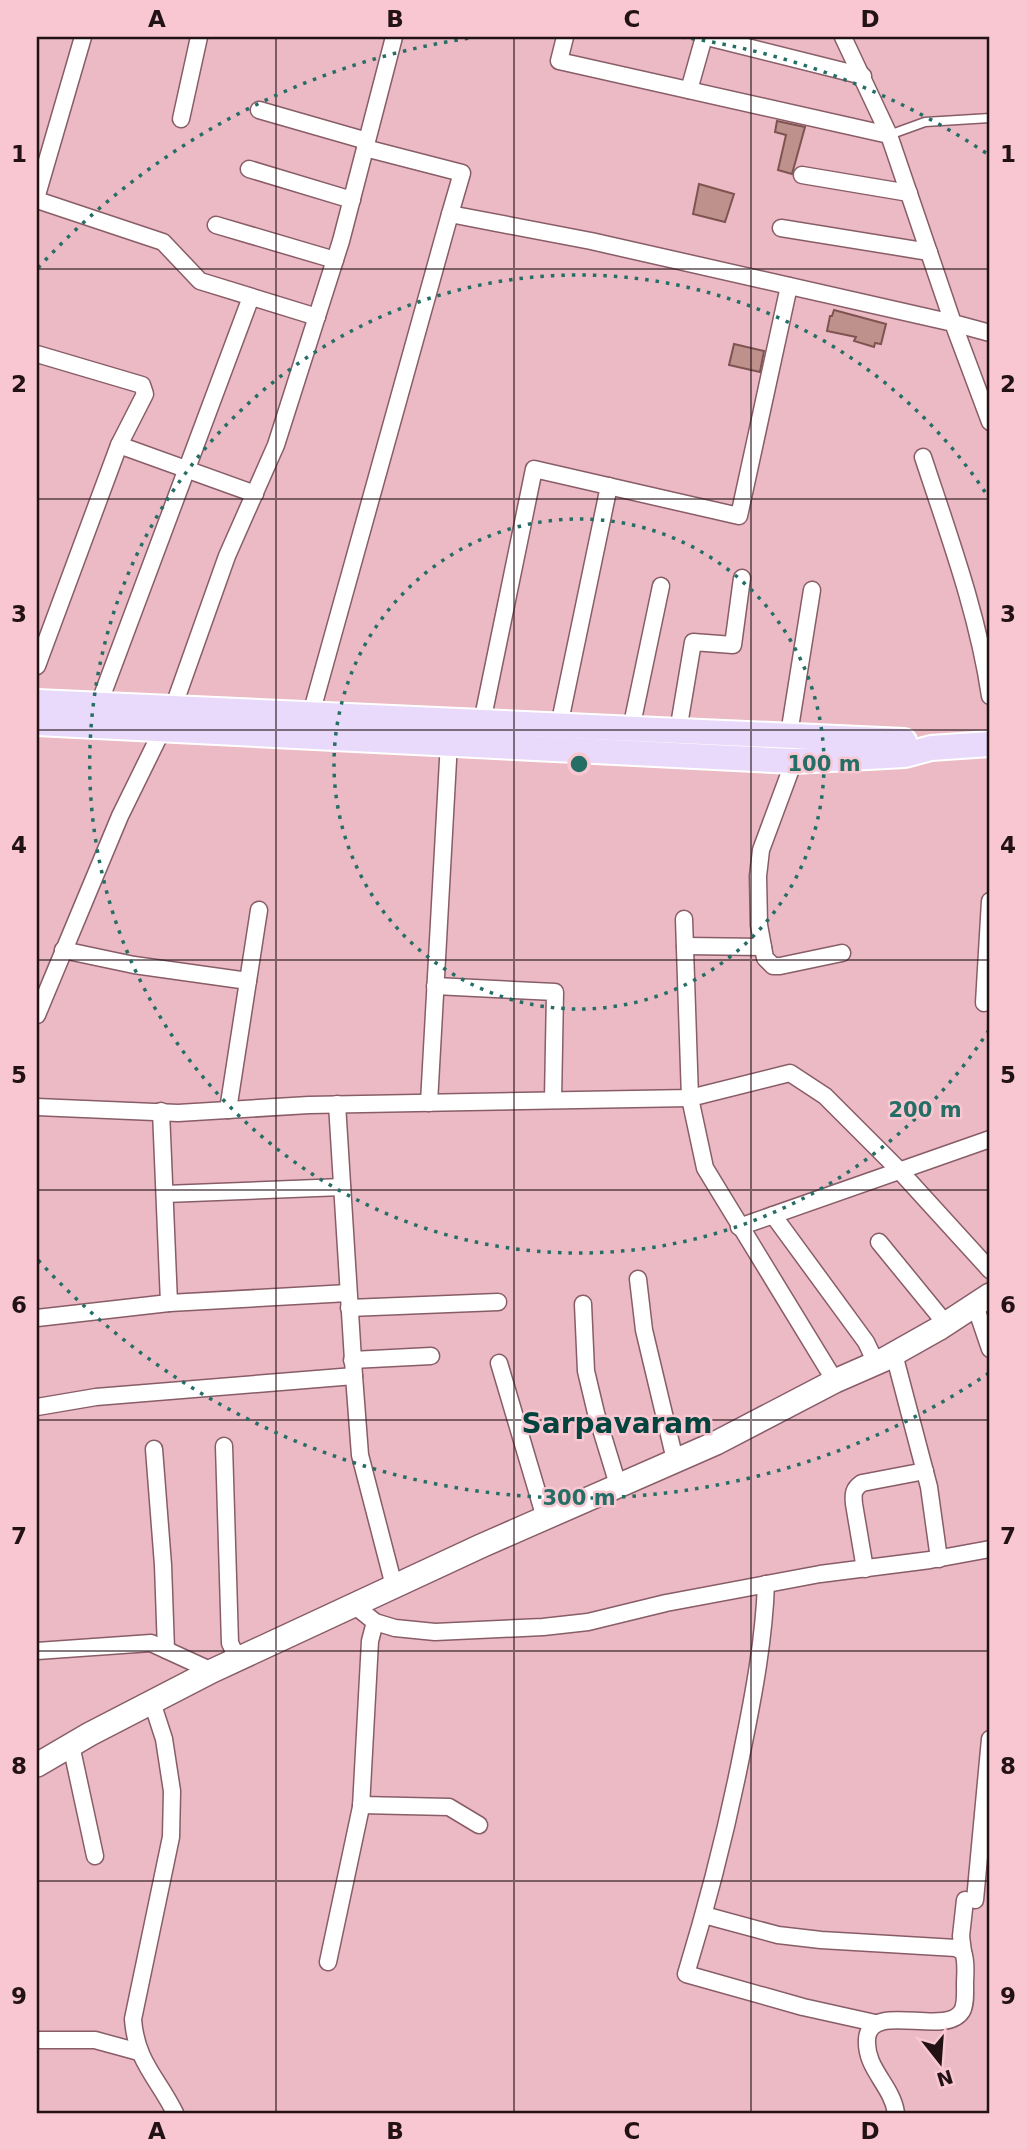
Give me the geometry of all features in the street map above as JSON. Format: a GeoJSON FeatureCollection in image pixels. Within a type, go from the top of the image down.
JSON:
{"type":"FeatureCollection","features":[{"type":"Feature","properties":{"kind":"main road"},"geometry":{"type":"LineString","coordinates":[[37,702],[789,734],[904,741],[931,748]]}},
{"type":"Feature","properties":{"kind":"main road"},"geometry":{"type":"LineString","coordinates":[[37,723],[794,761],[905,755],[931,748],[990,744]]}},
{"type":"Feature","properties":{"kind":"main road"},"geometry":{"type":"LineString","coordinates":[[37,1765],[212,1671],[394,1586],[716,1443],[885,1358],[983,1300]]}},
{"type":"Feature","properties":{"kind":"street"},"geometry":{"type":"LineString","coordinates":[[83,37],[37,197],[163,242],[200,281],[317,317]]}},
{"type":"Feature","properties":{"kind":"street"},"geometry":{"type":"LineString","coordinates":[[181,119],[199,37]]}},
{"type":"Feature","properties":{"kind":"street"},"geometry":{"type":"LineString","coordinates":[[37,1015],[120,816],[173,708],[227,556],[276,445],[335,260],[394,37]]}},
{"type":"Feature","properties":{"kind":"street"},"geometry":{"type":"LineString","coordinates":[[565,37],[559,61],[889,135]]}},
{"type":"Feature","properties":{"kind":"street"},"geometry":{"type":"LineString","coordinates":[[689,90],[705,37],[863,76]]}},
{"type":"Feature","properties":{"kind":"street"},"geometry":{"type":"LineString","coordinates":[[843,37],[889,135],[990,422]]}},
{"type":"Feature","properties":{"kind":"street"},"geometry":{"type":"LineString","coordinates":[[259,110],[462,173],[311,714]]}},
{"type":"Feature","properties":{"kind":"street"},"geometry":{"type":"LineString","coordinates":[[249,169],[352,200]]}},
{"type":"Feature","properties":{"kind":"street"},"geometry":{"type":"LineString","coordinates":[[802,175],[909,193]]}},
{"type":"Feature","properties":{"kind":"street"},"geometry":{"type":"LineString","coordinates":[[450,214],[591,242],[990,332]]}},
{"type":"Feature","properties":{"kind":"street"},"geometry":{"type":"LineString","coordinates":[[216,225],[335,260]]}},
{"type":"Feature","properties":{"kind":"street"},"geometry":{"type":"LineString","coordinates":[[781,228],[929,252]]}},
{"type":"Feature","properties":{"kind":"street"},"geometry":{"type":"LineString","coordinates":[[482,722],[534,469],[739,516],[789,286]]}},
{"type":"Feature","properties":{"kind":"street"},"geometry":{"type":"LineString","coordinates":[[99,705],[251,297]]}},
{"type":"Feature","properties":{"kind":"street"},"geometry":{"type":"LineString","coordinates":[[37,354],[145,388],[145,394],[120,445],[37,666]]}},
{"type":"Feature","properties":{"kind":"street"},"geometry":{"type":"LineString","coordinates":[[120,445],[255,494]]}},
{"type":"Feature","properties":{"kind":"street"},"geometry":{"type":"LineString","coordinates":[[923,457],[962,574],[985,658],[990,696]]}},
{"type":"Feature","properties":{"kind":"street"},"geometry":{"type":"LineString","coordinates":[[559,726],[609,486]]}},
{"type":"Feature","properties":{"kind":"street"},"geometry":{"type":"LineString","coordinates":[[678,731],[692,642],[733,645],[742,578]]}},
{"type":"Feature","properties":{"kind":"street"},"geometry":{"type":"LineString","coordinates":[[631,729],[662,586]]}},
{"type":"Feature","properties":{"kind":"street"},"geometry":{"type":"LineString","coordinates":[[789,734],[811,590]]}},
{"type":"Feature","properties":{"kind":"street"},"geometry":{"type":"LineString","coordinates":[[429,1103],[449,742]]}},
{"type":"Feature","properties":{"kind":"street"},"geometry":{"type":"LineString","coordinates":[[794,761],[761,850],[758,876],[760,925],[765,958],[773,966],[842,953]]}},
{"type":"Feature","properties":{"kind":"street"},"geometry":{"type":"LineString","coordinates":[[984,1003],[990,901]]}},
{"type":"Feature","properties":{"kind":"street"},"geometry":{"type":"LineString","coordinates":[[228,1110],[259,910]]}},
{"type":"Feature","properties":{"kind":"street"},"geometry":{"type":"LineString","coordinates":[[684,919],[690,1098],[705,1168],[835,1381]]}},
{"type":"Feature","properties":{"kind":"street"},"geometry":{"type":"LineString","coordinates":[[685,946],[763,947]]}},
{"type":"Feature","properties":{"kind":"street"},"geometry":{"type":"LineString","coordinates":[[63,950],[134,965],[248,981]]}},
{"type":"Feature","properties":{"kind":"street"},"geometry":{"type":"LineString","coordinates":[[435,986],[555,992],[553,1100]]}},
{"type":"Feature","properties":{"kind":"street"},"geometry":{"type":"LineString","coordinates":[[37,1107],[178,1113],[337,1104],[690,1098],[790,1073],[825,1096],[899,1170],[990,1270]]}},
{"type":"Feature","properties":{"kind":"street"},"geometry":{"type":"LineString","coordinates":[[337,1104],[360,1455],[394,1586]]}},
{"type":"Feature","properties":{"kind":"street"},"geometry":{"type":"LineString","coordinates":[[161,1111],[169,1303]]}},
{"type":"Feature","properties":{"kind":"street"},"geometry":{"type":"LineString","coordinates":[[739,1227],[990,1139]]}},
{"type":"Feature","properties":{"kind":"street"},"geometry":{"type":"LineString","coordinates":[[165,1194],[342,1187]]}},
{"type":"Feature","properties":{"kind":"street"},"geometry":{"type":"LineString","coordinates":[[773,1215],[866,1342],[885,1358],[925,1471],[939,1559]]}},
{"type":"Feature","properties":{"kind":"street"},"geometry":{"type":"LineString","coordinates":[[879,1242],[946,1324]]}},
{"type":"Feature","properties":{"kind":"street"},"geometry":{"type":"LineString","coordinates":[[638,1279],[644,1330],[675,1460]]}},
{"type":"Feature","properties":{"kind":"street"},"geometry":{"type":"LineString","coordinates":[[37,1318],[169,1303],[348,1300],[498,1302]]}},
{"type":"Feature","properties":{"kind":"street"},"geometry":{"type":"LineString","coordinates":[[983,1300],[990,1349]]}},
{"type":"Feature","properties":{"kind":"street"},"geometry":{"type":"LineString","coordinates":[[583,1304],[586,1371],[618,1485]]}},
{"type":"Feature","properties":{"kind":"street"},"geometry":{"type":"LineString","coordinates":[[37,1407],[96,1396],[353,1368],[431,1356]]}},
{"type":"Feature","properties":{"kind":"street"},"geometry":{"type":"LineString","coordinates":[[499,1363],[545,1518]]}},
{"type":"Feature","properties":{"kind":"street"},"geometry":{"type":"LineString","coordinates":[[224,1446],[230,1643],[238,1660]]}},
{"type":"Feature","properties":{"kind":"street"},"geometry":{"type":"LineString","coordinates":[[154,1449],[166,1650]]}},
{"type":"Feature","properties":{"kind":"street"},"geometry":{"type":"LineString","coordinates":[[865,1569],[854,1504],[855,1487],[862,1483],[925,1471]]}},
{"type":"Feature","properties":{"kind":"street"},"geometry":{"type":"LineString","coordinates":[[354,1605],[375,1622],[395,1628],[435,1632],[543,1627],[588,1622],[666,1603],[766,1584],[990,1549]]}},
{"type":"Feature","properties":{"kind":"street"},"geometry":{"type":"LineString","coordinates":[[766,1584],[765,1622],[732,1805],[686,1974],[803,2007],[875,2023],[939,2021],[957,2015],[962,2011],[965,2001],[961,1936],[970,1900],[990,1740]]}},
{"type":"Feature","properties":{"kind":"street"},"geometry":{"type":"LineString","coordinates":[[328,1962],[344,1895],[360,1805],[369,1652],[375,1622]]}},
{"type":"Feature","properties":{"kind":"street"},"geometry":{"type":"LineString","coordinates":[[37,1651],[151,1643],[212,1671]]}},
{"type":"Feature","properties":{"kind":"street"},"geometry":{"type":"LineString","coordinates":[[152,1702],[164,1739],[172,1791],[171,1837],[132,2020],[134,2040],[139,2052],[175,2113]]}},
{"type":"Feature","properties":{"kind":"street"},"geometry":{"type":"LineString","coordinates":[[71,1745],[95,1856]]}},
{"type":"Feature","properties":{"kind":"street"},"geometry":{"type":"LineString","coordinates":[[360,1805],[449,1807],[479,1825]]}},
{"type":"Feature","properties":{"kind":"street"},"geometry":{"type":"LineString","coordinates":[[704,1915],[778,1935],[956,1948],[963,1952]]}},
{"type":"Feature","properties":{"kind":"street"},"geometry":{"type":"LineString","coordinates":[[875,2023],[867,2038],[869,2059],[891,2095],[896,2113]]}},
{"type":"Feature","properties":{"kind":"street"},"geometry":{"type":"LineString","coordinates":[[37,2040],[95,2040],[139,2052]]}},
{"type":"Feature","properties":{"kind":"lane"},"geometry":{"type":"LineString","coordinates":[[889,135],[925,122],[990,118]]}},
{"type":"Feature","properties":{"kind":"building"},"geometry":{"type":"Polygon","coordinates":[[[777,121],[805,127],[792,174],[778,170],[786,135],[775,132],[777,121]]]}},
{"type":"Feature","properties":{"kind":"building"},"geometry":{"type":"Polygon","coordinates":[[[699,184],[734,194],[725,222],[693,214],[699,184]]]}},
{"type":"Feature","properties":{"kind":"building"},"geometry":{"type":"Polygon","coordinates":[[[834,310],[886,324],[881,344],[875,343],[874,347],[854,341],[856,337],[827,331],[834,310]]]}},
{"type":"Feature","properties":{"kind":"building"},"geometry":{"type":"Polygon","coordinates":[[[734,344],[764,351],[760,372],[729,365],[734,344]]]}},
{"type":"Feature","properties":{"kind":"district","name":"Sarpavaram"},"geometry":{"type":"Point","coordinates":[617,1423]}}]}
